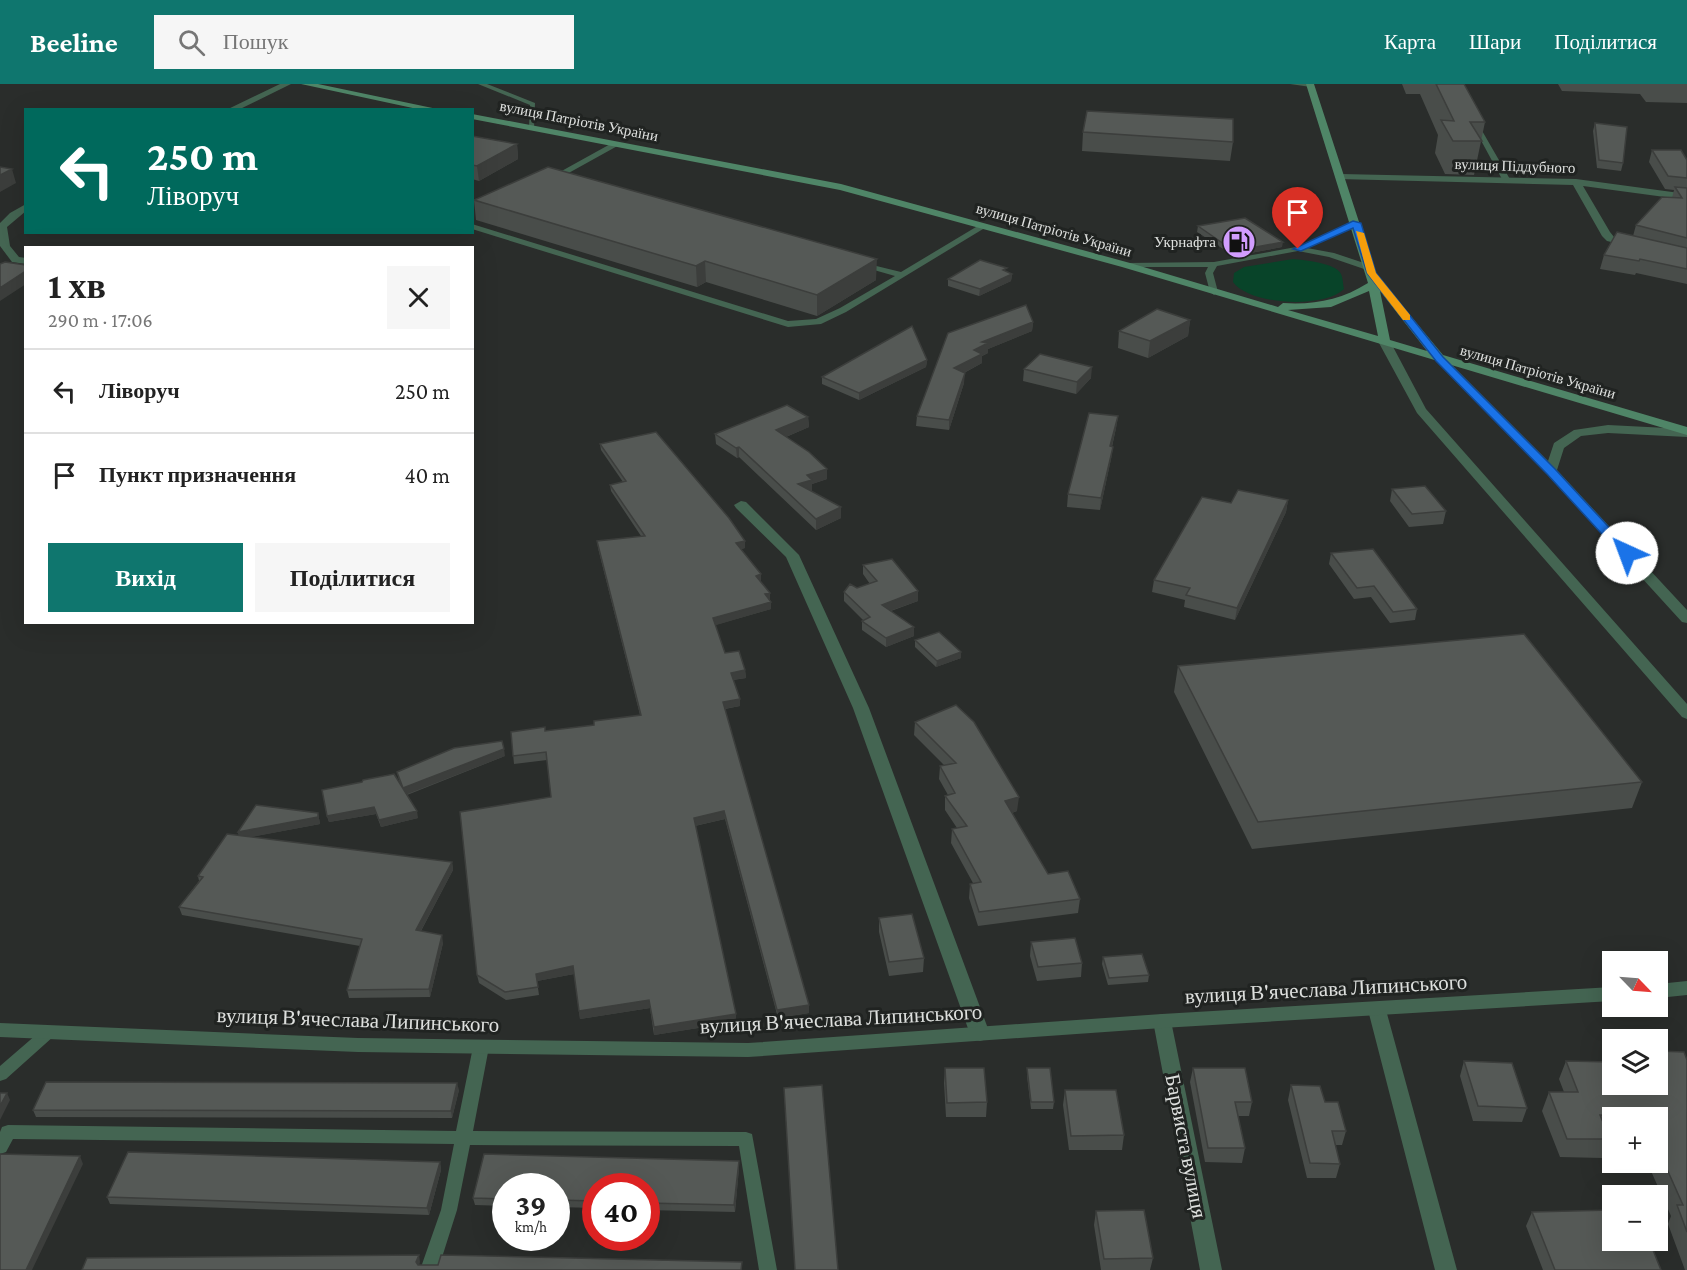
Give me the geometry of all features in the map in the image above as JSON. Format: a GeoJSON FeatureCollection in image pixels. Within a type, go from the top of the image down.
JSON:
{"type":"FeatureCollection","features":[{"type":"Feature","properties":{"kind":"main road"},"geometry":{"type":"LineString","coordinates":[[305,84],[428,108]]}},
{"type":"Feature","properties":{"kind":"main road"},"geometry":{"type":"LineString","coordinates":[[1310,85],[1372,275],[1385,343]]}},
{"type":"Feature","properties":{"kind":"main road","name":"вулиця Патріотів України"},"geometry":{"type":"LineString","coordinates":[[474,116],[842,187],[1126,265],[1687,432]]}},
{"type":"Feature","properties":{"kind":"main road"},"geometry":{"type":"LineString","coordinates":[[1251,303],[1304,307],[1329,305],[1356,297],[1372,275]]}},
{"type":"Feature","properties":{"kind":"main road"},"geometry":{"type":"LineString","coordinates":[[1372,275],[1440,359]]}},
{"type":"Feature","properties":{"kind":"street"},"geometry":{"type":"LineString","coordinates":[[234,108],[287,84]]}},
{"type":"Feature","properties":{"kind":"street","name":"вулиця Піддубного"},"geometry":{"type":"LineString","coordinates":[[1341,177],[1576,182],[1687,197]]}},
{"type":"Feature","properties":{"kind":"street"},"geometry":{"type":"LineString","coordinates":[[1576,182],[1611,240],[1644,247]]}},
{"type":"Feature","properties":{"kind":"street"},"geometry":{"type":"LineString","coordinates":[[17,262],[5,246],[2,227],[24,209]]}},
{"type":"Feature","properties":{"kind":"street"},"geometry":{"type":"LineString","coordinates":[[1385,343],[1421,410],[1687,714]]}},
{"type":"Feature","properties":{"kind":"street"},"geometry":{"type":"LineString","coordinates":[[1440,359],[1551,471],[1687,619]]}},
{"type":"Feature","properties":{"kind":"street"},"geometry":{"type":"LineString","coordinates":[[1551,471],[1558,446],[1578,433],[1608,429],[1687,432]]}},
{"type":"Feature","properties":{"kind":"street"},"geometry":{"type":"LineString","coordinates":[[741,505],[792,555],[861,708],[980,1034]]}},
{"type":"Feature","properties":{"kind":"street"},"geometry":{"type":"LineString","coordinates":[[1668,989],[1687,988]]}},
{"type":"Feature","properties":{"kind":"street","name":"вулиця В'ячеслава Липинського"},"geometry":{"type":"LineString","coordinates":[[0,1030],[358,1045],[748,1050],[1162,1021],[1377,1010],[1602,995]]}},
{"type":"Feature","properties":{"kind":"street"},"geometry":{"type":"LineString","coordinates":[[1377,1010],[1446,1270]]}},
{"type":"Feature","properties":{"kind":"street","name":"Барвиста вулиця"},"geometry":{"type":"LineString","coordinates":[[1162,1021],[1211,1270]]}},
{"type":"Feature","properties":{"kind":"lane"},"geometry":{"type":"LineString","coordinates":[[481,84],[533,104],[532,127]]}},
{"type":"Feature","properties":{"kind":"lane"},"geometry":{"type":"LineString","coordinates":[[1293,84],[1310,85]]}},
{"type":"Feature","properties":{"kind":"lane"},"geometry":{"type":"LineString","coordinates":[[1469,113],[1507,181]]}},
{"type":"Feature","properties":{"kind":"lane"},"geometry":{"type":"LineString","coordinates":[[548,180],[617,144]]}},
{"type":"Feature","properties":{"kind":"lane"},"geometry":{"type":"LineString","coordinates":[[559,176],[571,179]]}},
{"type":"Feature","properties":{"kind":"lane"},"geometry":{"type":"LineString","coordinates":[[1126,265],[1214,264],[1298,249],[1356,223]]}},
{"type":"Feature","properties":{"kind":"lane"},"geometry":{"type":"LineString","coordinates":[[474,227],[788,324],[818,322],[843,310],[984,226]]}},
{"type":"Feature","properties":{"kind":"lane"},"geometry":{"type":"LineString","coordinates":[[1298,249],[1331,255],[1372,275]]}},
{"type":"Feature","properties":{"kind":"lane"},"geometry":{"type":"LineString","coordinates":[[856,262],[902,275]]}},
{"type":"Feature","properties":{"kind":"lane"},"geometry":{"type":"LineString","coordinates":[[1214,264],[1209,273],[1214,292]]}},
{"type":"Feature","properties":{"kind":"lane"},"geometry":{"type":"LineString","coordinates":[[0,1075],[49,1032]]}},
{"type":"Feature","properties":{"kind":"lane"},"geometry":{"type":"LineString","coordinates":[[429,1270],[449,1210],[481,1047]]}},
{"type":"Feature","properties":{"kind":"lane"},"geometry":{"type":"LineString","coordinates":[[0,1147],[8,1132],[746,1139],[768,1270]]}},
{"type":"Feature","properties":{"kind":"green space"},"geometry":{"type":"Polygon","coordinates":[[[1293,259],[1333,267],[1341,274],[1344,289],[1320,300],[1287,302],[1254,296],[1233,282],[1234,273],[1244,267],[1293,259]]]}},
{"type":"Feature","properties":{"kind":"building"},"geometry":{"type":"Polygon","coordinates":[[[1436,84],[1464,84],[1485,122],[1470,122],[1482,141],[1453,141],[1441,120],[1454,121],[1436,84]]]}},
{"type":"Feature","properties":{"kind":"building"},"geometry":{"type":"Polygon","coordinates":[[[1087,111],[1233,119],[1233,142],[1083,132],[1087,111]]]}},
{"type":"Feature","properties":{"kind":"building"},"geometry":{"type":"Polygon","coordinates":[[[1595,123],[1627,127],[1623,163],[1599,160],[1595,123]]]}},
{"type":"Feature","properties":{"kind":"building"},"geometry":{"type":"Polygon","coordinates":[[[474,136],[517,144],[477,166],[474,165],[474,136]]]}},
{"type":"Feature","properties":{"kind":"building"},"geometry":{"type":"Polygon","coordinates":[[[1652,150],[1681,150],[1687,160],[1687,178],[1668,176],[1652,150]]]}},
{"type":"Feature","properties":{"kind":"building"},"geometry":{"type":"Polygon","coordinates":[[[0,167],[12,169],[0,175],[0,167]]]}},
{"type":"Feature","properties":{"kind":"building"},"geometry":{"type":"Polygon","coordinates":[[[548,167],[877,259],[817,295],[705,261],[696,266],[474,200],[548,167]]]}},
{"type":"Feature","properties":{"kind":"building"},"geometry":{"type":"Polygon","coordinates":[[[1675,187],[1687,188],[1687,238],[1636,225],[1662,197],[1682,198],[1675,187]]]}},
{"type":"Feature","properties":{"kind":"building"},"geometry":{"type":"Polygon","coordinates":[[[1245,218],[1283,242],[1234,251],[1198,226],[1245,218]]]}},
{"type":"Feature","properties":{"kind":"building"},"geometry":{"type":"Polygon","coordinates":[[[1617,232],[1687,248],[1687,269],[1640,259],[1639,261],[1604,255],[1617,232]]]}},
{"type":"Feature","properties":{"kind":"building"},"geometry":{"type":"Polygon","coordinates":[[[980,260],[1007,268],[1003,270],[1012,274],[980,289],[948,279],[980,260]]]}},
{"type":"Feature","properties":{"kind":"building"},"geometry":{"type":"Polygon","coordinates":[[[5,262],[24,265],[24,272],[0,288],[0,264],[5,262]]]}},
{"type":"Feature","properties":{"kind":"building"},"geometry":{"type":"Polygon","coordinates":[[[1026,305],[1033,322],[982,342],[988,343],[974,350],[982,354],[954,368],[965,373],[949,420],[917,416],[948,333],[1026,305]]]}},
{"type":"Feature","properties":{"kind":"building"},"geometry":{"type":"Polygon","coordinates":[[[1157,309],[1190,320],[1150,341],[1119,331],[1157,309]]]}},
{"type":"Feature","properties":{"kind":"building"},"geometry":{"type":"Polygon","coordinates":[[[912,326],[927,360],[859,393],[822,377],[912,326]]]}},
{"type":"Feature","properties":{"kind":"building"},"geometry":{"type":"Polygon","coordinates":[[[1040,354],[1092,367],[1077,382],[1024,369],[1040,354]]]}},
{"type":"Feature","properties":{"kind":"building"},"geometry":{"type":"Polygon","coordinates":[[[787,405],[808,417],[776,430],[809,452],[827,469],[807,475],[812,480],[798,484],[841,507],[816,519],[739,447],[736,448],[715,434],[787,405]]]}},
{"type":"Feature","properties":{"kind":"building"},"geometry":{"type":"Polygon","coordinates":[[[1089,413],[1118,416],[1101,498],[1068,494],[1089,413]]]}},
{"type":"Feature","properties":{"kind":"building"},"geometry":{"type":"Polygon","coordinates":[[[656,432],[729,518],[745,541],[736,543],[761,574],[756,576],[770,593],[765,594],[771,602],[713,618],[725,653],[739,651],[745,670],[731,673],[740,699],[723,702],[809,1005],[777,1010],[724,811],[694,818],[736,1014],[654,1027],[649,1000],[579,1011],[573,966],[536,974],[538,987],[505,992],[477,975],[460,812],[551,797],[546,752],[513,756],[511,732],[545,727],[545,731],[594,725],[594,721],[641,715],[597,541],[645,536],[610,485],[626,481],[600,444],[656,432]]]}},
{"type":"Feature","properties":{"kind":"building"},"geometry":{"type":"Polygon","coordinates":[[[1425,486],[1446,511],[1412,514],[1392,489],[1425,486]]]}},
{"type":"Feature","properties":{"kind":"building"},"geometry":{"type":"Polygon","coordinates":[[[1238,490],[1288,500],[1237,608],[1186,595],[1190,588],[1154,580],[1202,497],[1231,503],[1238,490]]]}},
{"type":"Feature","properties":{"kind":"building"},"geometry":{"type":"Polygon","coordinates":[[[1373,549],[1417,609],[1393,612],[1374,586],[1357,588],[1331,553],[1373,549]]]}},
{"type":"Feature","properties":{"kind":"building"},"geometry":{"type":"Polygon","coordinates":[[[892,559],[918,591],[882,605],[914,627],[886,638],[862,621],[870,617],[844,592],[850,584],[857,588],[877,581],[863,565],[892,559]]]}},
{"type":"Feature","properties":{"kind":"building"},"geometry":{"type":"Polygon","coordinates":[[[939,632],[961,652],[937,661],[915,640],[939,632]]]}},
{"type":"Feature","properties":{"kind":"building"},"geometry":{"type":"Polygon","coordinates":[[[1524,634],[1642,782],[1258,822],[1178,666],[1524,634]]]}},
{"type":"Feature","properties":{"kind":"building"},"geometry":{"type":"Polygon","coordinates":[[[956,705],[974,722],[1019,797],[1005,801],[1048,874],[1068,871],[1080,899],[979,912],[970,884],[981,882],[952,829],[967,826],[945,796],[955,793],[940,766],[956,763],[915,722],[956,705]]]}},
{"type":"Feature","properties":{"kind":"building"},"geometry":{"type":"Polygon","coordinates":[[[502,741],[504,749],[403,788],[397,772],[454,748],[502,741]]]}},
{"type":"Feature","properties":{"kind":"building"},"geometry":{"type":"Polygon","coordinates":[[[394,774],[417,811],[379,820],[374,807],[327,816],[322,790],[394,774]]]}},
{"type":"Feature","properties":{"kind":"building"},"geometry":{"type":"Polygon","coordinates":[[[256,805],[318,813],[318,817],[238,832],[256,805]]]}},
{"type":"Feature","properties":{"kind":"building"},"geometry":{"type":"Polygon","coordinates":[[[227,834],[452,862],[416,930],[442,935],[429,989],[347,990],[362,939],[179,907],[203,877],[198,876],[227,834]]]}},
{"type":"Feature","properties":{"kind":"building"},"geometry":{"type":"Polygon","coordinates":[[[912,914],[924,958],[889,962],[879,918],[912,914]]]}},
{"type":"Feature","properties":{"kind":"building"},"geometry":{"type":"Polygon","coordinates":[[[1075,938],[1082,963],[1038,967],[1031,942],[1075,938]]]}},
{"type":"Feature","properties":{"kind":"building"},"geometry":{"type":"Polygon","coordinates":[[[1142,954],[1149,975],[1109,978],[1103,957],[1142,954]]]}},
{"type":"Feature","properties":{"kind":"building"},"geometry":{"type":"Polygon","coordinates":[[[1668,1051],[1684,1052],[1687,1060],[1687,1232],[1677,1205],[1683,1205],[1668,1171],[1668,1107],[1602,1107],[1602,1115],[1600,1115],[1602,1139],[1567,1139],[1549,1092],[1578,1092],[1566,1061],[1602,1062],[1602,1095],[1668,1095],[1668,1051]]]}},
{"type":"Feature","properties":{"kind":"building"},"geometry":{"type":"Polygon","coordinates":[[[1464,1061],[1512,1063],[1527,1108],[1478,1106],[1464,1061]]]}},
{"type":"Feature","properties":{"kind":"building"},"geometry":{"type":"Polygon","coordinates":[[[945,1068],[984,1068],[987,1102],[947,1103],[945,1068]]]}},
{"type":"Feature","properties":{"kind":"building"},"geometry":{"type":"Polygon","coordinates":[[[1027,1068],[1050,1068],[1054,1102],[1031,1102],[1027,1068]]]}},
{"type":"Feature","properties":{"kind":"building"},"geometry":{"type":"Polygon","coordinates":[[[1193,1068],[1245,1068],[1252,1102],[1235,1102],[1245,1148],[1208,1148],[1193,1068]]]}},
{"type":"Feature","properties":{"kind":"building"},"geometry":{"type":"Polygon","coordinates":[[[46,1082],[457,1083],[451,1111],[33,1110],[46,1082]]]}},
{"type":"Feature","properties":{"kind":"building"},"geometry":{"type":"Polygon","coordinates":[[[822,1085],[838,1270],[795,1270],[784,1088],[822,1085]]]}},
{"type":"Feature","properties":{"kind":"building"},"geometry":{"type":"Polygon","coordinates":[[[1291,1085],[1320,1086],[1325,1102],[1338,1102],[1346,1131],[1332,1131],[1340,1164],[1310,1163],[1291,1085]]]}},
{"type":"Feature","properties":{"kind":"building"},"geometry":{"type":"Polygon","coordinates":[[[1065,1090],[1116,1090],[1124,1135],[1071,1136],[1065,1090]]]}},
{"type":"Feature","properties":{"kind":"building"},"geometry":{"type":"Polygon","coordinates":[[[0,1093],[7,1093],[0,1106],[0,1093]]]}},
{"type":"Feature","properties":{"kind":"building"},"geometry":{"type":"Polygon","coordinates":[[[128,1152],[440,1162],[427,1208],[107,1197],[128,1152]]]}},
{"type":"Feature","properties":{"kind":"building"},"geometry":{"type":"Polygon","coordinates":[[[0,1154],[80,1156],[26,1270],[0,1270],[0,1154]]]}},
{"type":"Feature","properties":{"kind":"building"},"geometry":{"type":"Polygon","coordinates":[[[484,1154],[739,1161],[734,1205],[660,1203],[660,1173],[582,1173],[582,1201],[570,1200],[570,1173],[492,1173],[492,1199],[473,1198],[484,1154]]]}},
{"type":"Feature","properties":{"kind":"building"},"geometry":{"type":"Polygon","coordinates":[[[1144,1210],[1153,1258],[1104,1259],[1096,1211],[1144,1210]]]}},
{"type":"Feature","properties":{"kind":"building"},"geometry":{"type":"Polygon","coordinates":[[[1602,1210],[1602,1251],[1653,1251],[1661,1270],[1555,1270],[1532,1212],[1602,1210]]]}},
{"type":"Feature","properties":{"kind":"building"},"geometry":{"type":"Polygon","coordinates":[[[419,1255],[416,1262],[418,1265],[438,1265],[441,1255],[742,1262],[741,1270],[82,1270],[87,1258],[419,1255]]]}},
{"type":"Feature","properties":{"kind":"slow traffic"},"geometry":{"type":"LineString","coordinates":[[1359,233],[1371,273],[1407,318]]}},
{"type":"Feature","properties":{"kind":"place","name":"Укрнафта"},"geometry":{"type":"Point","coordinates":[1239,242]}},
{"type":"Feature","properties":{"kind":"route"},"geometry":{"type":"LineString","coordinates":[[1298,249],[1356,223],[1371,273],[1440,359],[1551,471],[1627,553]]}}]}
